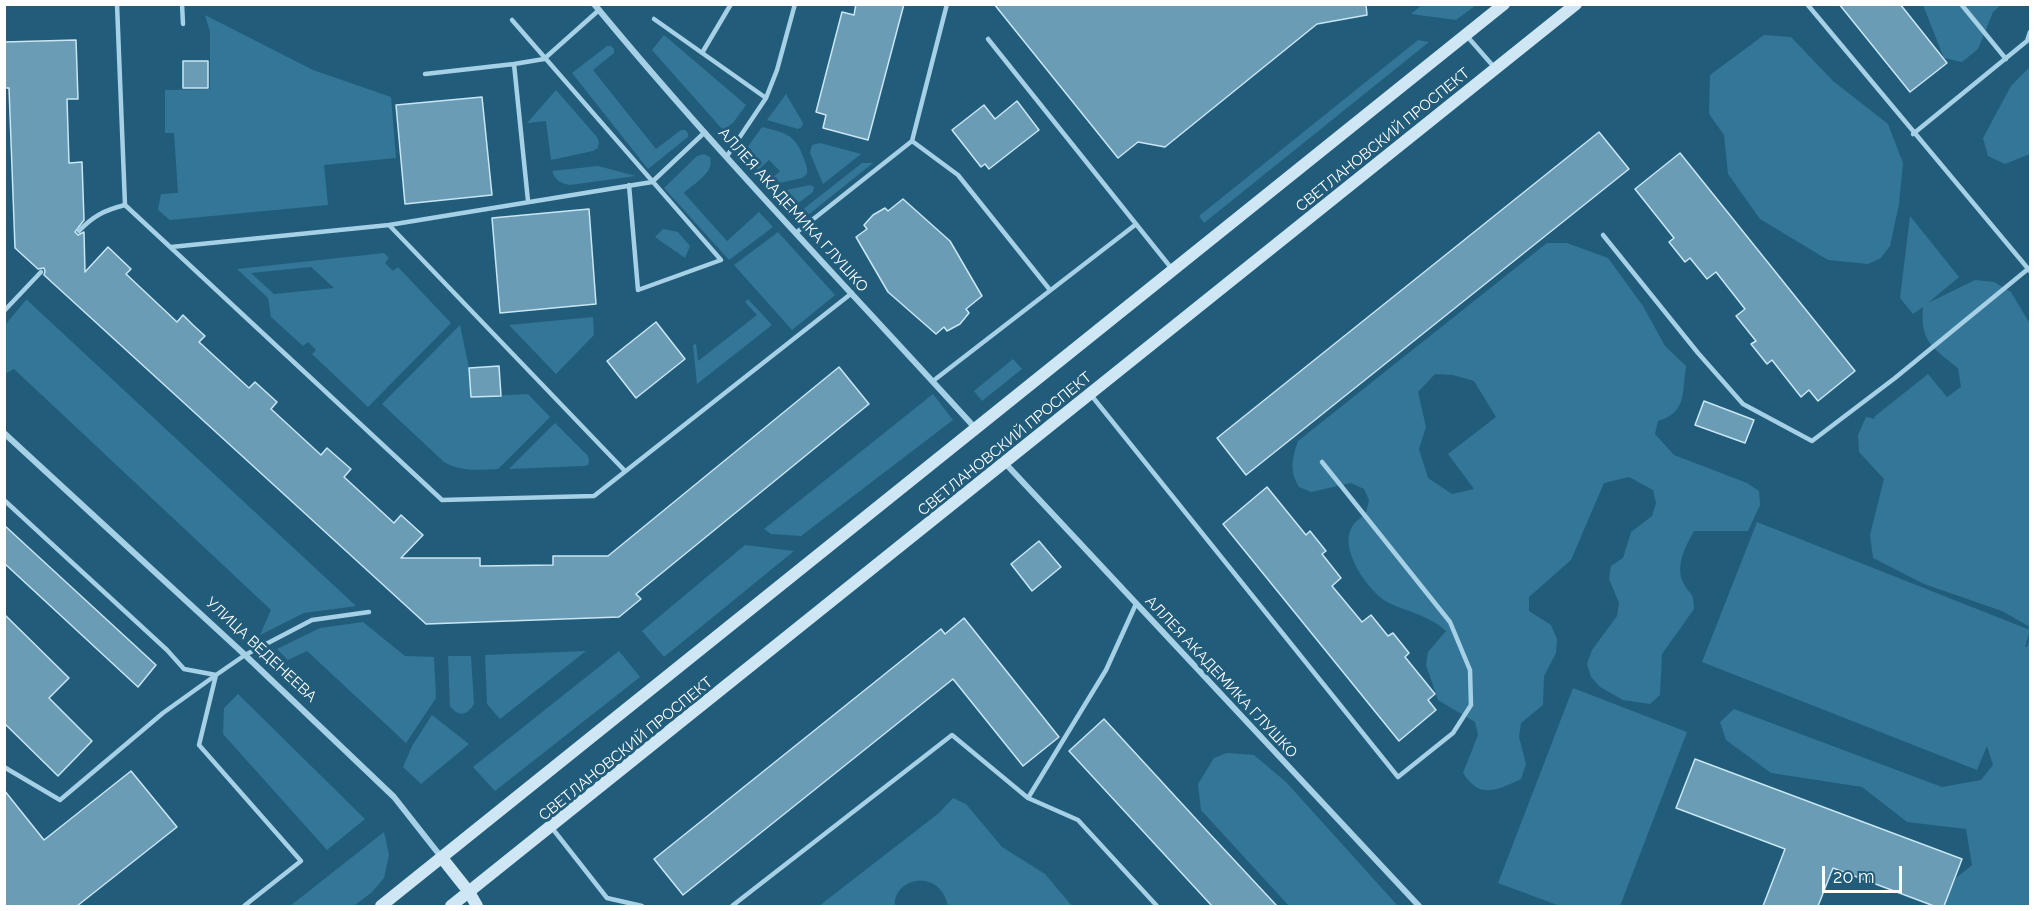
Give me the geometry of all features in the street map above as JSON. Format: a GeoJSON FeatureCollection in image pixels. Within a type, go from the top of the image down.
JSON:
{"type":"FeatureCollection","features":[{"type":"Feature","properties":{"kind":"main road","name":"СВЕТЛАНОВСКИЙ ПРОСПЕКТ"},"geometry":{"type":"LineString","coordinates":[[381,906],[1504,4]]}},
{"type":"Feature","properties":{"kind":"main road","name":"СВЕТЛАНОВСКИЙ ПРОСПЕКТ"},"geometry":{"type":"LineString","coordinates":[[451,906],[552,828],[1576,4]]}},
{"type":"Feature","properties":{"kind":"main road","name":"УЛИЦА ВЕДЕНЕЕВА"},"geometry":{"type":"LineString","coordinates":[[442,858],[477,906]]}},
{"type":"Feature","properties":{"kind":"street","name":"АЛЛЕЯ АКАДЕМИКА ГЛУШКО"},"geometry":{"type":"LineString","coordinates":[[597,7],[633,52],[976,429]]}},
{"type":"Feature","properties":{"kind":"street","name":"УЛИЦА ВЕДЕНЕЕВА"},"geometry":{"type":"LineString","coordinates":[[4,434],[245,655],[394,797],[442,858]]}},
{"type":"Feature","properties":{"kind":"street","name":"АЛЛЕЯ АКАДЕМИКА ГЛУШКО"},"geometry":{"type":"LineString","coordinates":[[1005,463],[1419,906]]}},
{"type":"Feature","properties":{"kind":"lane"},"geometry":{"type":"LineString","coordinates":[[117,4],[125,205],[442,500],[594,496],[852,293]]}},
{"type":"Feature","properties":{"kind":"lane"},"geometry":{"type":"LineString","coordinates":[[182,4],[183,24]]}},
{"type":"Feature","properties":{"kind":"lane"},"geometry":{"type":"LineString","coordinates":[[702,53],[731,4]]}},
{"type":"Feature","properties":{"kind":"lane"},"geometry":{"type":"LineString","coordinates":[[727,156],[766,98],[777,70],[795,4]]}},
{"type":"Feature","properties":{"kind":"lane"},"geometry":{"type":"LineString","coordinates":[[796,232],[912,141],[947,4]]}},
{"type":"Feature","properties":{"kind":"lane"},"geometry":{"type":"LineString","coordinates":[[1603,235],[1698,353],[1743,404],[1812,441],[1895,378],[2029,270],[1913,134],[1807,4]]}},
{"type":"Feature","properties":{"kind":"lane"},"geometry":{"type":"LineString","coordinates":[[1961,4],[2006,59]]}},
{"type":"Feature","properties":{"kind":"lane"},"geometry":{"type":"LineString","coordinates":[[425,74],[544,59],[597,7]]}},
{"type":"Feature","properties":{"kind":"lane"},"geometry":{"type":"LineString","coordinates":[[654,19],[766,98]]}},
{"type":"Feature","properties":{"kind":"lane"},"geometry":{"type":"LineString","coordinates":[[512,21],[721,260],[639,290],[629,185]]}},
{"type":"Feature","properties":{"kind":"lane"},"geometry":{"type":"LineString","coordinates":[[1913,134],[2029,43],[2031,32]]}},
{"type":"Feature","properties":{"kind":"lane"},"geometry":{"type":"LineString","coordinates":[[1466,34],[1496,69]]}},
{"type":"Feature","properties":{"kind":"lane"},"geometry":{"type":"LineString","coordinates":[[988,39],[1173,271]]}},
{"type":"Feature","properties":{"kind":"lane"},"geometry":{"type":"LineString","coordinates":[[514,64],[528,201]]}},
{"type":"Feature","properties":{"kind":"lane"},"geometry":{"type":"LineString","coordinates":[[171,248],[389,225],[652,182],[705,132]]}},
{"type":"Feature","properties":{"kind":"lane"},"geometry":{"type":"LineString","coordinates":[[912,141],[958,175],[1050,290]]}},
{"type":"Feature","properties":{"kind":"lane"},"geometry":{"type":"LineString","coordinates":[[79,231],[91,218],[107,209],[125,205]]}},
{"type":"Feature","properties":{"kind":"lane"},"geometry":{"type":"LineString","coordinates":[[389,225],[625,471]]}},
{"type":"Feature","properties":{"kind":"lane"},"geometry":{"type":"LineString","coordinates":[[933,381],[1135,225]]}},
{"type":"Feature","properties":{"kind":"lane"},"geometry":{"type":"LineString","coordinates":[[4,310],[41,272]]}},
{"type":"Feature","properties":{"kind":"lane"},"geometry":{"type":"LineString","coordinates":[[1091,395],[1398,777],[1453,733],[1471,705],[1470,670],[1450,622],[1322,462]]}},
{"type":"Feature","properties":{"kind":"lane"},"geometry":{"type":"LineString","coordinates":[[4,500],[167,650],[184,669],[216,675]]}},
{"type":"Feature","properties":{"kind":"lane"},"geometry":{"type":"LineString","coordinates":[[1028,798],[1106,670],[1136,604]]}},
{"type":"Feature","properties":{"kind":"lane"},"geometry":{"type":"LineString","coordinates":[[4,767],[60,800],[163,713],[245,655],[312,620],[369,612]]}},
{"type":"Feature","properties":{"kind":"lane"},"geometry":{"type":"LineString","coordinates":[[216,675],[199,745],[301,861],[244,906]]}},
{"type":"Feature","properties":{"kind":"lane"},"geometry":{"type":"LineString","coordinates":[[732,906],[952,735],[1028,798],[1078,820],[1157,906]]}},
{"type":"Feature","properties":{"kind":"lane"},"geometry":{"type":"LineString","coordinates":[[552,828],[607,898],[642,906]]}},
{"type":"Feature","properties":{"kind":"shaded area"},"geometry":{"type":"Polygon","coordinates":[[[1423,4],[1476,5],[1456,20],[1411,14],[1423,4]]]}},
{"type":"Feature","properties":{"kind":"shaded area"},"geometry":{"type":"Polygon","coordinates":[[[1923,5],[2001,5],[1993,12],[1978,49],[1962,62],[1944,58],[1923,5]]]}},
{"type":"Feature","properties":{"kind":"shaded area"},"geometry":{"type":"Polygon","coordinates":[[[205,15],[313,70],[391,97],[396,158],[324,165],[328,205],[170,220],[158,210],[161,194],[178,193],[174,133],[165,133],[165,90],[210,89],[210,32],[205,15]]]}},
{"type":"Feature","properties":{"kind":"shaded area"},"geometry":{"type":"Polygon","coordinates":[[[664,35],[746,105],[733,123],[723,130],[652,50],[664,35]]]}},
{"type":"Feature","properties":{"kind":"shaded area"},"geometry":{"type":"Polygon","coordinates":[[[1764,35],[1791,37],[1833,81],[1888,124],[1903,163],[1899,204],[1890,246],[1881,258],[1868,264],[1828,260],[1760,219],[1728,174],[1724,135],[1709,114],[1710,75],[1764,35]]]}},
{"type":"Feature","properties":{"kind":"shaded area"},"geometry":{"type":"Polygon","coordinates":[[[1418,40],[1429,42],[1204,223],[1199,216],[1418,40]]]}},
{"type":"Feature","properties":{"kind":"shaded area"},"geometry":{"type":"Polygon","coordinates":[[[607,46],[614,49],[614,53],[593,70],[656,149],[681,130],[688,133],[688,137],[648,169],[572,73],[607,46]]]}},
{"type":"Feature","properties":{"kind":"shaded area"},"geometry":{"type":"Polygon","coordinates":[[[2030,67],[2030,154],[2005,164],[1988,156],[1983,138],[2011,86],[2030,67]]]}},
{"type":"Feature","properties":{"kind":"shaded area"},"geometry":{"type":"Polygon","coordinates":[[[556,90],[597,137],[598,148],[551,160],[546,121],[527,123],[556,90]]]}},
{"type":"Feature","properties":{"kind":"shaded area"},"geometry":{"type":"Polygon","coordinates":[[[786,94],[803,123],[798,129],[767,120],[786,94]]]}},
{"type":"Feature","properties":{"kind":"shaded area"},"geometry":{"type":"Polygon","coordinates":[[[762,127],[792,138],[800,148],[807,167],[807,174],[802,178],[771,185],[768,182],[780,171],[769,160],[758,170],[745,154],[762,127]]]}},
{"type":"Feature","properties":{"kind":"shaded area"},"geometry":{"type":"Polygon","coordinates":[[[820,143],[861,154],[823,184],[810,153],[812,145],[820,143]]]}},
{"type":"Feature","properties":{"kind":"shaded area"},"geometry":{"type":"Polygon","coordinates":[[[704,154],[710,157],[711,163],[707,173],[684,193],[727,241],[759,212],[773,227],[729,260],[664,188],[697,156],[704,154]]]}},
{"type":"Feature","properties":{"kind":"shaded area"},"geometry":{"type":"Polygon","coordinates":[[[862,163],[873,163],[808,215],[802,217],[797,214],[862,163]]]}},
{"type":"Feature","properties":{"kind":"shaded area"},"geometry":{"type":"Polygon","coordinates":[[[598,166],[636,176],[570,185],[559,181],[552,171],[598,166]]]}},
{"type":"Feature","properties":{"kind":"shaded area"},"geometry":{"type":"Polygon","coordinates":[[[810,185],[814,187],[813,192],[792,208],[777,192],[810,185]]]}},
{"type":"Feature","properties":{"kind":"shaded area"},"geometry":{"type":"Polygon","coordinates":[[[1910,216],[1959,277],[1928,303],[1975,280],[1994,282],[2011,292],[2030,324],[2030,627],[2002,611],[1924,584],[1873,558],[1870,535],[1884,479],[1859,452],[1858,435],[1866,417],[1876,419],[1874,417],[1928,374],[1947,397],[1961,387],[1958,368],[1935,349],[1926,336],[1923,307],[1913,314],[1900,298],[1910,216]]]}},
{"type":"Feature","properties":{"kind":"shaded area"},"geometry":{"type":"Polygon","coordinates":[[[663,229],[678,232],[690,246],[685,258],[655,237],[663,229]]]}},
{"type":"Feature","properties":{"kind":"shaded area"},"geometry":{"type":"Polygon","coordinates":[[[778,232],[835,295],[792,330],[734,265],[778,232]]]}},
{"type":"Feature","properties":{"kind":"shaded area"},"geometry":{"type":"Polygon","coordinates":[[[1547,243],[1567,243],[1608,258],[1643,306],[1665,346],[1686,366],[1679,407],[1658,421],[1655,434],[1674,455],[1747,483],[1759,491],[1760,505],[1748,531],[1694,531],[1682,557],[1680,571],[1684,584],[1693,596],[1694,609],[1662,654],[1660,695],[1650,704],[1623,700],[1600,687],[1591,677],[1587,664],[1592,650],[1617,616],[1619,603],[1609,579],[1611,566],[1623,558],[1631,532],[1652,516],[1656,503],[1653,490],[1629,477],[1604,483],[1571,560],[1529,597],[1529,611],[1551,625],[1557,639],[1556,653],[1544,676],[1543,705],[1521,723],[1519,737],[1526,764],[1521,779],[1497,789],[1482,790],[1469,781],[1463,773],[1478,735],[1475,722],[1438,700],[1426,665],[1428,652],[1446,631],[1425,617],[1387,602],[1365,581],[1353,560],[1349,540],[1353,525],[1366,511],[1369,500],[1364,489],[1351,483],[1311,492],[1299,487],[1292,464],[1298,441],[1547,243]],[[1435,374],[1418,392],[1426,427],[1419,449],[1428,478],[1452,494],[1474,489],[1448,454],[1496,417],[1474,381],[1453,375],[1435,374]]]}},
{"type":"Feature","properties":{"kind":"shaded area"},"geometry":{"type":"Polygon","coordinates":[[[384,253],[389,258],[385,263],[393,271],[398,267],[451,323],[368,407],[312,354],[316,350],[308,342],[303,346],[271,317],[268,298],[237,269],[384,253]],[[311,267],[251,273],[274,294],[334,288],[311,267]]]}},
{"type":"Feature","properties":{"kind":"shaded area"},"geometry":{"type":"Polygon","coordinates":[[[748,299],[772,325],[697,384],[693,345],[696,344],[698,361],[757,315],[745,302],[748,299]]]}},
{"type":"Feature","properties":{"kind":"shaded area"},"geometry":{"type":"Polygon","coordinates":[[[26,300],[356,606],[304,613],[260,635],[271,610],[14,369],[5,374],[5,325],[26,300]]]}},
{"type":"Feature","properties":{"kind":"shaded area"},"geometry":{"type":"Polygon","coordinates":[[[593,317],[594,335],[556,374],[509,325],[593,317]]]}},
{"type":"Feature","properties":{"kind":"shaded area"},"geometry":{"type":"Polygon","coordinates":[[[460,325],[469,368],[471,397],[528,394],[550,417],[498,469],[463,469],[444,462],[382,404],[460,325]]]}},
{"type":"Feature","properties":{"kind":"shaded area"},"geometry":{"type":"Polygon","coordinates":[[[1013,359],[1022,369],[982,401],[974,391],[1013,359]]]}},
{"type":"Feature","properties":{"kind":"shaded area"},"geometry":{"type":"Polygon","coordinates":[[[933,394],[953,420],[801,536],[771,534],[764,529],[933,394]]]}},
{"type":"Feature","properties":{"kind":"shaded area"},"geometry":{"type":"Polygon","coordinates":[[[555,423],[588,456],[588,465],[509,469],[555,423]]]}},
{"type":"Feature","properties":{"kind":"shaded area"},"geometry":{"type":"Polygon","coordinates":[[[1757,522],[2030,630],[2025,647],[2030,638],[2030,906],[1943,906],[1956,878],[1972,865],[1966,829],[1907,822],[1862,787],[1771,773],[1726,740],[1720,722],[1734,709],[1942,787],[1981,780],[1993,765],[1987,746],[1977,770],[1702,662],[1757,522]]]}},
{"type":"Feature","properties":{"kind":"shaded area"},"geometry":{"type":"Polygon","coordinates":[[[745,545],[794,551],[664,657],[642,631],[745,545]]]}},
{"type":"Feature","properties":{"kind":"shaded area"},"geometry":{"type":"Polygon","coordinates":[[[363,622],[405,656],[434,657],[436,698],[406,743],[307,651],[288,660],[277,649],[320,628],[363,622]]]}},
{"type":"Feature","properties":{"kind":"shaded area"},"geometry":{"type":"Polygon","coordinates":[[[586,651],[500,719],[487,704],[485,655],[586,651]]]}},
{"type":"Feature","properties":{"kind":"shaded area"},"geometry":{"type":"Polygon","coordinates":[[[619,651],[640,677],[495,791],[473,767],[619,651]]]}},
{"type":"Feature","properties":{"kind":"shaded area"},"geometry":{"type":"Polygon","coordinates":[[[448,656],[471,656],[474,704],[462,714],[450,706],[448,656]]]}},
{"type":"Feature","properties":{"kind":"shaded area"},"geometry":{"type":"Polygon","coordinates":[[[1573,688],[1687,732],[1620,906],[1560,906],[1498,883],[1573,688]]]}},
{"type":"Feature","properties":{"kind":"shaded area"},"geometry":{"type":"Polygon","coordinates":[[[238,694],[365,819],[327,850],[223,734],[224,708],[238,694]]]}},
{"type":"Feature","properties":{"kind":"shaded area"},"geometry":{"type":"Polygon","coordinates":[[[432,715],[469,744],[421,784],[403,767],[412,746],[432,715]]]}},
{"type":"Feature","properties":{"kind":"shaded area"},"geometry":{"type":"Polygon","coordinates":[[[1227,753],[1254,755],[1286,782],[1398,906],[1289,906],[1201,810],[1198,784],[1214,758],[1227,753]]]}},
{"type":"Feature","properties":{"kind":"shaded area"},"geometry":{"type":"Polygon","coordinates":[[[953,798],[966,804],[1002,847],[1045,874],[1072,906],[948,906],[943,894],[936,886],[927,881],[917,881],[908,883],[901,889],[896,896],[895,906],[819,906],[939,813],[953,798]]]}},
{"type":"Feature","properties":{"kind":"shaded area"},"geometry":{"type":"Polygon","coordinates":[[[384,832],[389,855],[384,878],[372,892],[354,906],[290,906],[384,832]]]}},
{"type":"Feature","properties":{"kind":"building"},"geometry":{"type":"Polygon","coordinates":[[[856,4],[904,4],[868,140],[823,128],[826,115],[816,112],[842,12],[854,15],[856,4]]]}},
{"type":"Feature","properties":{"kind":"building"},"geometry":{"type":"Polygon","coordinates":[[[994,4],[1366,4],[1367,15],[1317,24],[1165,147],[1138,142],[1118,158],[994,4]]]}},
{"type":"Feature","properties":{"kind":"building"},"geometry":{"type":"Polygon","coordinates":[[[1839,4],[1900,4],[1947,63],[1910,92],[1839,4]]]}},
{"type":"Feature","properties":{"kind":"building"},"geometry":{"type":"Polygon","coordinates":[[[76,40],[78,99],[67,99],[69,163],[82,162],[84,220],[75,232],[78,235],[84,232],[85,272],[108,247],[131,269],[126,274],[177,322],[183,315],[205,336],[199,342],[249,388],[255,382],[277,402],[271,409],[321,455],[327,448],[351,469],[344,477],[394,523],[401,515],[423,535],[401,558],[480,558],[480,566],[553,565],[553,556],[608,556],[839,367],[869,404],[636,594],[641,599],[619,617],[426,624],[44,275],[44,268],[38,269],[15,248],[9,88],[4,88],[4,42],[76,40]]]}},
{"type":"Feature","properties":{"kind":"building"},"geometry":{"type":"Polygon","coordinates":[[[183,61],[208,61],[208,88],[183,88],[183,61]]]}},
{"type":"Feature","properties":{"kind":"building"},"geometry":{"type":"Polygon","coordinates":[[[482,97],[492,195],[405,204],[396,105],[482,97]]]}},
{"type":"Feature","properties":{"kind":"building"},"geometry":{"type":"Polygon","coordinates":[[[1017,101],[1039,130],[989,169],[985,164],[981,167],[952,130],[984,105],[995,119],[1017,101]]]}},
{"type":"Feature","properties":{"kind":"building"},"geometry":{"type":"Polygon","coordinates":[[[1599,132],[1629,169],[1246,475],[1217,438],[1599,132]]]}},
{"type":"Feature","properties":{"kind":"building"},"geometry":{"type":"Polygon","coordinates":[[[1680,153],[1855,371],[1818,401],[1809,390],[1801,397],[1772,360],[1767,364],[1751,344],[1756,341],[1736,316],[1745,309],[1716,272],[1707,279],[1690,258],[1685,262],[1669,242],[1674,238],[1635,189],[1680,153]]]}},
{"type":"Feature","properties":{"kind":"building"},"geometry":{"type":"Polygon","coordinates":[[[903,199],[950,241],[982,296],[966,309],[969,313],[960,324],[947,331],[944,327],[936,334],[888,292],[856,237],[867,229],[864,225],[873,215],[885,208],[888,211],[903,199]]]}},
{"type":"Feature","properties":{"kind":"building"},"geometry":{"type":"Polygon","coordinates":[[[589,209],[596,304],[500,313],[492,218],[589,209]]]}},
{"type":"Feature","properties":{"kind":"building"},"geometry":{"type":"Polygon","coordinates":[[[656,322],[685,359],[636,398],[607,361],[656,322]]]}},
{"type":"Feature","properties":{"kind":"building"},"geometry":{"type":"Polygon","coordinates":[[[499,366],[501,396],[471,397],[469,368],[499,366]]]}},
{"type":"Feature","properties":{"kind":"building"},"geometry":{"type":"Polygon","coordinates":[[[1704,401],[1754,420],[1745,443],[1695,425],[1704,401]]]}},
{"type":"Feature","properties":{"kind":"building"},"geometry":{"type":"Polygon","coordinates":[[[1267,487],[1306,535],[1310,531],[1326,551],[1322,554],[1341,578],[1332,586],[1362,622],[1371,615],[1388,636],[1393,633],[1409,653],[1405,657],[1435,694],[1428,700],[1436,710],[1399,741],[1223,524],[1267,487]]]}},
{"type":"Feature","properties":{"kind":"building"},"geometry":{"type":"Polygon","coordinates":[[[4,525],[156,665],[138,687],[4,563],[4,525]]]}},
{"type":"Feature","properties":{"kind":"building"},"geometry":{"type":"Polygon","coordinates":[[[1039,541],[1061,567],[1032,591],[1011,564],[1039,541]]]}},
{"type":"Feature","properties":{"kind":"building"},"geometry":{"type":"Polygon","coordinates":[[[4,614],[69,678],[49,698],[92,741],[58,776],[4,723],[4,614]]]}},
{"type":"Feature","properties":{"kind":"building"},"geometry":{"type":"Polygon","coordinates":[[[964,618],[1059,737],[1023,766],[953,679],[683,895],[654,859],[941,629],[945,634],[964,618]]]}},
{"type":"Feature","properties":{"kind":"building"},"geometry":{"type":"Polygon","coordinates":[[[1104,719],[1277,906],[1212,906],[1069,751],[1104,719]]]}},
{"type":"Feature","properties":{"kind":"building"},"geometry":{"type":"Polygon","coordinates":[[[1695,759],[1962,859],[1944,906],[1934,906],[1833,868],[1818,906],[1763,906],[1785,849],[1676,808],[1695,759]]]}},
{"type":"Feature","properties":{"kind":"building"},"geometry":{"type":"Polygon","coordinates":[[[131,771],[177,827],[77,906],[4,906],[4,790],[44,840],[131,771]]]}}]}
